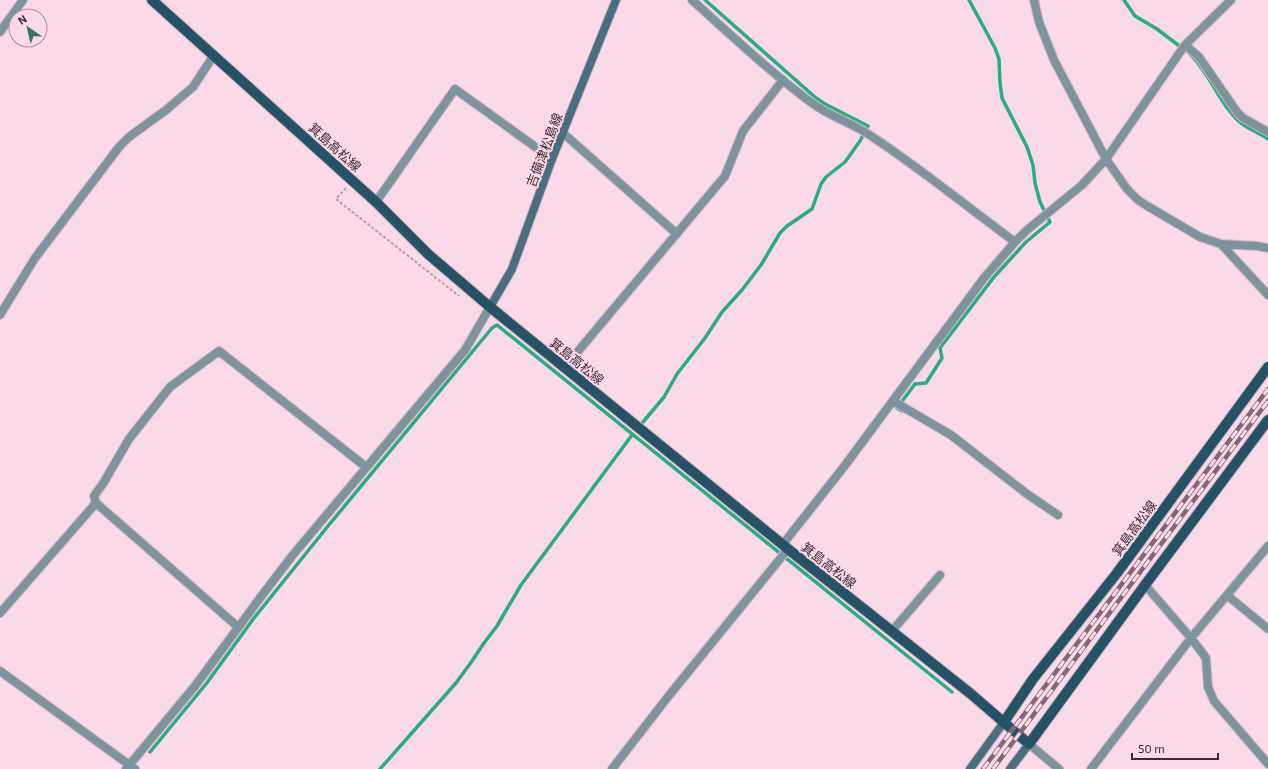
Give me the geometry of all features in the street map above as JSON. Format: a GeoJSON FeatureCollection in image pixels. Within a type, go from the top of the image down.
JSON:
{"type":"FeatureCollection","features":[{"type":"Feature","properties":{"kind":"main road","name":"箕島高松線"},"geometry":{"type":"LineString","coordinates":[[152,0],[376,202],[428,254],[490,307],[784,551],[892,631],[971,694],[1029,744]]}},
{"type":"Feature","properties":{"kind":"main road","name":"吉備津松島線"},"geometry":{"type":"LineString","coordinates":[[490,307],[512,269],[552,160],[616,0]]}},
{"type":"Feature","properties":{"kind":"main road","name":"箕島高松線"},"geometry":{"type":"LineString","coordinates":[[1004,722],[1032,679],[1117,573],[1268,367]]}},
{"type":"Feature","properties":{"kind":"main road"},"geometry":{"type":"LineString","coordinates":[[1010,769],[1268,420]]}},
{"type":"Feature","properties":{"kind":"main road"},"geometry":{"type":"LineString","coordinates":[[970,769],[1004,722]]}},
{"type":"Feature","properties":{"kind":"street"},"geometry":{"type":"LineString","coordinates":[[0,32],[23,0]]}},
{"type":"Feature","properties":{"kind":"street"},"geometry":{"type":"LineString","coordinates":[[692,0],[783,80],[813,104],[829,114],[865,132],[906,160],[1015,242]]}},
{"type":"Feature","properties":{"kind":"street"},"geometry":{"type":"LineString","coordinates":[[1034,0],[1039,22],[1054,60],[1106,159],[1127,189],[1138,200],[1200,237],[1221,244],[1268,248]]}},
{"type":"Feature","properties":{"kind":"street"},"geometry":{"type":"LineString","coordinates":[[612,769],[784,551],[843,468],[897,403],[984,278],[1027,230],[1082,185],[1106,159],[1185,45],[1231,0]]}},
{"type":"Feature","properties":{"kind":"street"},"geometry":{"type":"LineString","coordinates":[[1185,45],[1199,57],[1237,112],[1243,118],[1268,132]]}},
{"type":"Feature","properties":{"kind":"street"},"geometry":{"type":"LineString","coordinates":[[0,315],[35,258],[119,147],[129,137],[166,110],[193,87],[214,55]]}},
{"type":"Feature","properties":{"kind":"street"},"geometry":{"type":"LineString","coordinates":[[564,368],[724,176],[743,131],[783,80]]}},
{"type":"Feature","properties":{"kind":"street"},"geometry":{"type":"LineString","coordinates":[[376,202],[456,89],[552,160]]}},
{"type":"Feature","properties":{"kind":"street"},"geometry":{"type":"LineString","coordinates":[[563,133],[677,234]]}},
{"type":"Feature","properties":{"kind":"street"},"geometry":{"type":"LineString","coordinates":[[1221,244],[1268,295]]}},
{"type":"Feature","properties":{"kind":"street"},"geometry":{"type":"LineString","coordinates":[[0,671],[130,768],[196,686],[238,627],[292,556],[465,350],[490,307]]}},
{"type":"Feature","properties":{"kind":"street"},"geometry":{"type":"LineString","coordinates":[[238,627],[96,502],[94,496],[104,482],[128,439],[157,402],[170,387],[219,351],[366,467]]}},
{"type":"Feature","properties":{"kind":"street"},"geometry":{"type":"LineString","coordinates":[[897,403],[951,435],[1027,494],[1058,515]]}},
{"type":"Feature","properties":{"kind":"street"},"geometry":{"type":"LineString","coordinates":[[0,613],[96,502]]}},
{"type":"Feature","properties":{"kind":"street"},"geometry":{"type":"LineString","coordinates":[[1091,769],[1191,638],[1228,596],[1268,546]]}},
{"type":"Feature","properties":{"kind":"street"},"geometry":{"type":"LineString","coordinates":[[892,631],[940,575]]}},
{"type":"Feature","properties":{"kind":"street"},"geometry":{"type":"LineString","coordinates":[[1145,585],[1191,638],[1206,658],[1208,688],[1214,701],[1268,764]]}},
{"type":"Feature","properties":{"kind":"street"},"geometry":{"type":"LineString","coordinates":[[1228,596],[1268,629]]}},
{"type":"Feature","properties":{"kind":"street"},"geometry":{"type":"LineString","coordinates":[[1029,744],[1059,769]]}},
{"type":"Feature","properties":{"kind":"path"},"geometry":{"type":"LineString","coordinates":[[348,186],[336,199],[461,297]]}},
{"type":"Feature","properties":{"kind":"waterway"},"geometry":{"type":"LineString","coordinates":[[643,422],[664,397],[677,374],[705,338],[722,312],[742,290],[761,265],[780,233],[787,226],[812,209],[821,184],[826,177],[845,162],[860,141],[868,126],[816,98],[705,0]]}},
{"type":"Feature","properties":{"kind":"waterway"},"geometry":{"type":"LineString","coordinates":[[902,411],[897,408],[915,384],[926,383],[942,358],[940,348],[994,277],[1026,242],[1050,222],[1040,202],[1035,183],[1033,165],[1027,147],[1002,98],[999,59],[995,48],[969,0]]}},
{"type":"Feature","properties":{"kind":"waterway"},"geometry":{"type":"LineString","coordinates":[[1124,0],[1135,16],[1157,29],[1182,48]]}},
{"type":"Feature","properties":{"kind":"waterway"},"geometry":{"type":"LineString","coordinates":[[1189,53],[1203,70],[1220,98],[1233,115],[1241,123],[1268,139]]}},
{"type":"Feature","properties":{"kind":"waterway"},"geometry":{"type":"LineString","coordinates":[[150,752],[206,684],[254,618],[328,526],[492,328],[497,325],[952,692]]}},
{"type":"Feature","properties":{"kind":"waterway"},"geometry":{"type":"LineString","coordinates":[[380,769],[456,683],[497,626],[521,585],[632,435]]}},
{"type":"Feature","properties":{"kind":"railway"},"geometry":{"type":"LineString","coordinates":[[983,769],[1268,389]]}},
{"type":"Feature","properties":{"kind":"railway"},"geometry":{"type":"LineString","coordinates":[[993,769],[1268,401]]}}]}
